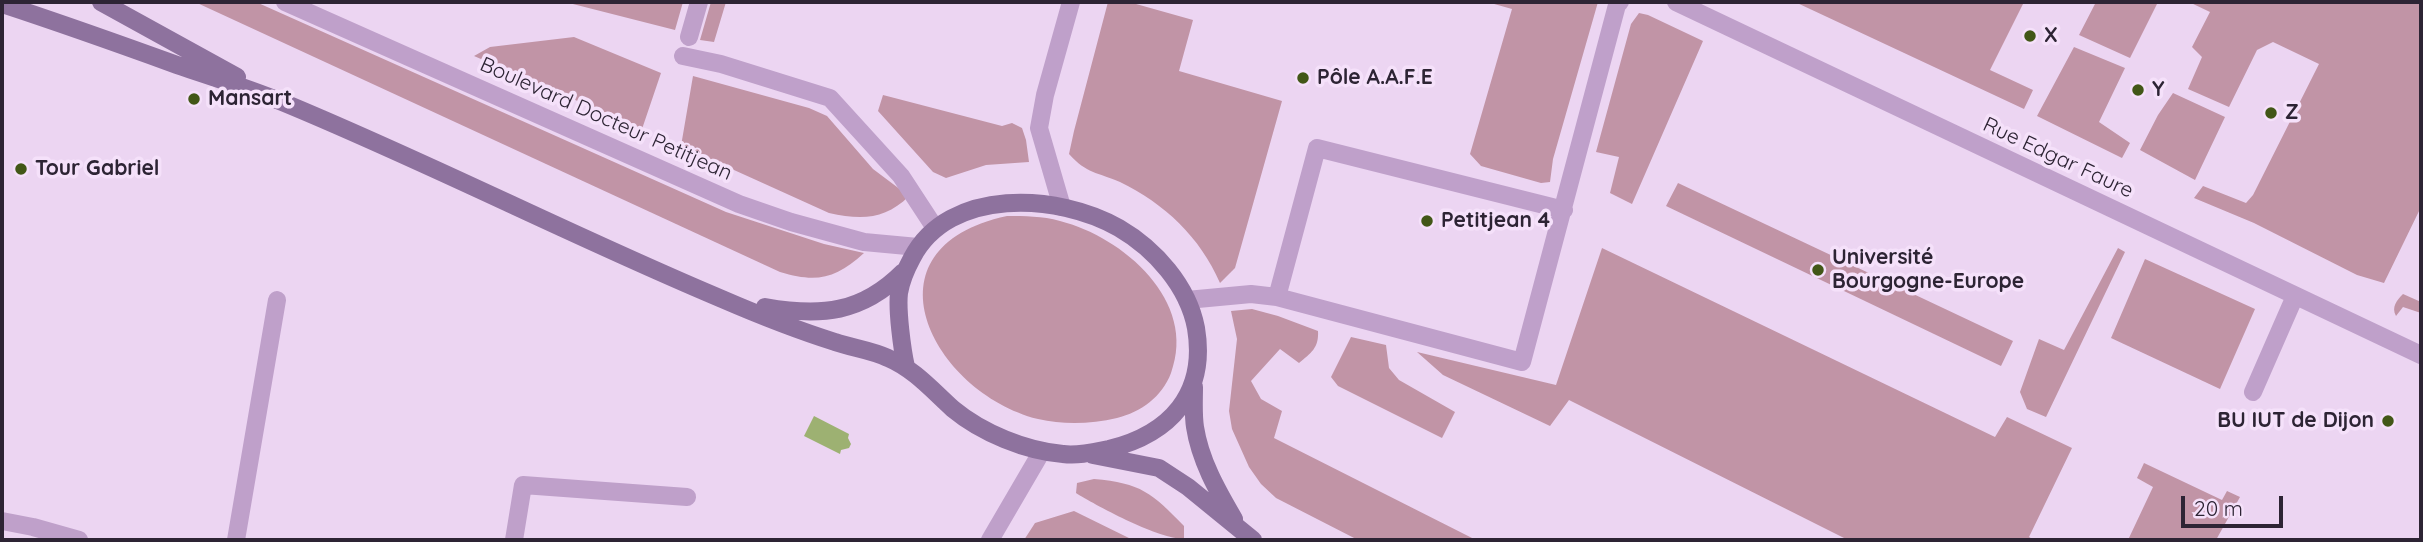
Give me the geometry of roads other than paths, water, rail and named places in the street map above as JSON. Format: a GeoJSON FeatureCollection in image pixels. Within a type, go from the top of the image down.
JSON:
{"type":"FeatureCollection","features":[{"type":"Feature","properties":{"kind":"main road"},"geometry":{"type":"LineString","coordinates":[[101,2],[279,101]]}},
{"type":"Feature","properties":{"kind":"main road"},"geometry":{"type":"LineString","coordinates":[[2,4],[279,101],[722,299],[839,344],[885,356],[906,366],[969,421],[1014,442],[1042,451],[1086,454],[1159,468],[1188,487],[1247,536]]}},
{"type":"Feature","properties":{"kind":"main road"},"geometry":{"type":"LineString","coordinates":[[906,366],[899,295],[906,269],[918,247],[935,228],[963,212],[995,203],[1062,207],[1116,226],[1162,261],[1187,300],[1196,327],[1194,425],[1215,489],[1247,536]]}},
{"type":"Feature","properties":{"kind":"main road"},"geometry":{"type":"LineString","coordinates":[[722,299],[795,313],[826,312],[848,307],[871,297],[887,288],[906,269]]}},
{"type":"Feature","properties":{"kind":"main road"},"geometry":{"type":"LineString","coordinates":[[1086,454],[1125,445],[1168,422],[1182,405],[1194,380]]}},
{"type":"Feature","properties":{"kind":"street","name":"Boulevard Docteur Petitjean"},"geometry":{"type":"LineString","coordinates":[[285,2],[739,204],[864,242],[918,247]]}},
{"type":"Feature","properties":{"kind":"street"},"geometry":{"type":"LineString","coordinates":[[689,37],[699,2]]}},
{"type":"Feature","properties":{"kind":"street"},"geometry":{"type":"LineString","coordinates":[[1062,207],[1039,128],[1045,95],[1071,2]]}},
{"type":"Feature","properties":{"kind":"street"},"geometry":{"type":"LineString","coordinates":[[1187,300],[1251,294],[1277,297],[1522,362],[1617,5],[1620,2]]}},
{"type":"Feature","properties":{"kind":"street","name":"Rue Edgar Faure"},"geometry":{"type":"LineString","coordinates":[[1676,2],[2421,355]]}},
{"type":"Feature","properties":{"kind":"street"},"geometry":{"type":"LineString","coordinates":[[683,56],[721,64],[830,98],[901,176],[935,228]]}},
{"type":"Feature","properties":{"kind":"street"},"geometry":{"type":"LineString","coordinates":[[1277,297],[1317,148],[1563,210]]}},
{"type":"Feature","properties":{"kind":"street"},"geometry":{"type":"LineString","coordinates":[[2253,392],[2295,296]]}},
{"type":"Feature","properties":{"kind":"street"},"geometry":{"type":"LineString","coordinates":[[236,540],[277,300]]}},
{"type":"Feature","properties":{"kind":"street"},"geometry":{"type":"LineString","coordinates":[[990,540],[1042,451]]}},
{"type":"Feature","properties":{"kind":"street"},"geometry":{"type":"LineString","coordinates":[[514,540],[523,485],[687,497]]}},
{"type":"Feature","properties":{"kind":"street"},"geometry":{"type":"LineString","coordinates":[[2,521],[79,540]]}},
{"type":"Feature","properties":{"kind":"place","name":"X"},"geometry":{"type":"Point","coordinates":[2030,36]}},
{"type":"Feature","properties":{"kind":"place","name":"Pôle A.A.F.E"},"geometry":{"type":"Point","coordinates":[1303,78]}},
{"type":"Feature","properties":{"kind":"place","name":"Y"},"geometry":{"type":"Point","coordinates":[2138,90]}},
{"type":"Feature","properties":{"kind":"place","name":"Mansart"},"geometry":{"type":"Point","coordinates":[194,99]}},
{"type":"Feature","properties":{"kind":"place","name":"Z"},"geometry":{"type":"Point","coordinates":[2271,113]}},
{"type":"Feature","properties":{"kind":"place","name":"Tour Gabriel"},"geometry":{"type":"Point","coordinates":[21,169]}},
{"type":"Feature","properties":{"kind":"place","name":"Petitjean 4"},"geometry":{"type":"Point","coordinates":[1427,221]}},
{"type":"Feature","properties":{"kind":"place","name":"Université Bourgogne-Europe"},"geometry":{"type":"Point","coordinates":[1818,270]}},
{"type":"Feature","properties":{"kind":"place","name":"BU IUT de Dijon"},"geometry":{"type":"Point","coordinates":[2388,421]}}]}
